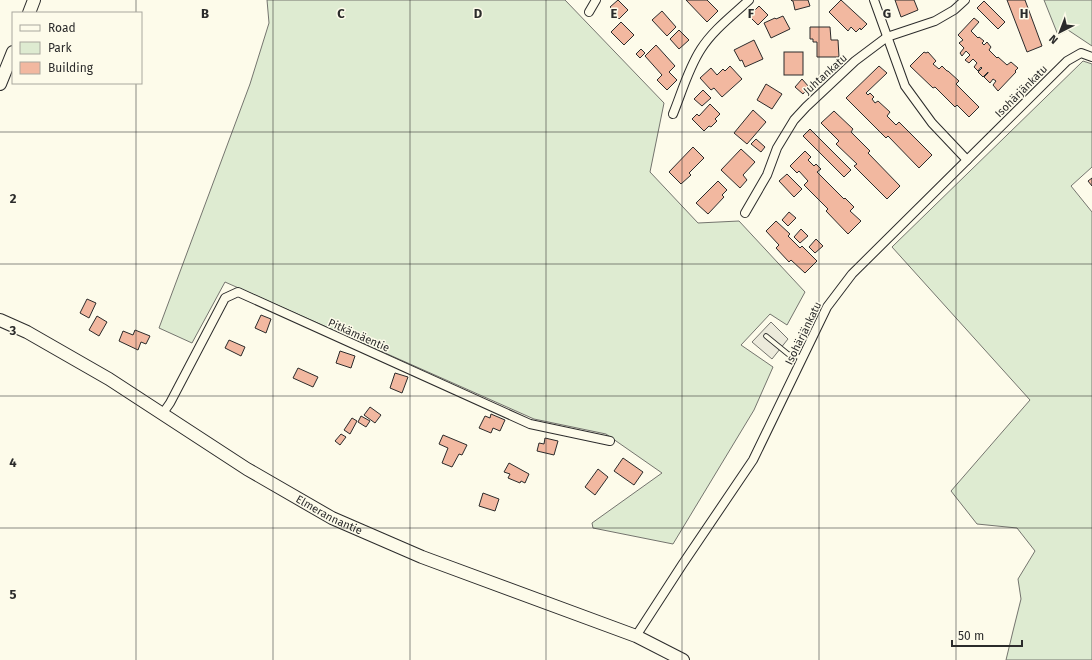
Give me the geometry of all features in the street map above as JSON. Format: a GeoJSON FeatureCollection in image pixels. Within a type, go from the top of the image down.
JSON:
{"type":"FeatureCollection","features":[{"type":"Feature","properties":{"kind":"street"},"geometry":{"type":"LineString","coordinates":[[29,12],[34,0]]}},
{"type":"Feature","properties":{"kind":"street"},"geometry":{"type":"LineString","coordinates":[[589,12],[596,0]]}},
{"type":"Feature","properties":{"kind":"street"},"geometry":{"type":"LineString","coordinates":[[673,114],[690,67],[702,47],[716,31],[749,0]]}},
{"type":"Feature","properties":{"kind":"street"},"geometry":{"type":"LineString","coordinates":[[874,0],[905,86],[932,122],[967,160]]}},
{"type":"Feature","properties":{"kind":"street","name":"Juhtankatu"},"geometry":{"type":"LineString","coordinates":[[745,213],[767,175],[777,148],[794,120],[806,107],[855,61],[887,37],[936,21],[954,10],[965,0]]}},
{"type":"Feature","properties":{"kind":"street","name":"Isohärjänkatu"},"geometry":{"type":"LineString","coordinates":[[636,636],[753,460],[827,307],[852,274],[1067,61],[1081,53],[1092,57]]}},
{"type":"Feature","properties":{"kind":"street"},"geometry":{"type":"LineString","coordinates":[[0,84],[12,54]]}},
{"type":"Feature","properties":{"kind":"street","name":"Pitkämäentie"},"geometry":{"type":"LineString","coordinates":[[163,413],[170,403],[225,298],[238,292],[530,424],[610,441]]}},
{"type":"Feature","properties":{"kind":"street","name":"Elmerannantie"},"geometry":{"type":"LineString","coordinates":[[0,320],[27,332],[109,379],[247,469],[332,518],[422,557],[636,636],[683,660]]}},
{"type":"Feature","properties":{"kind":"lane"},"geometry":{"type":"LineString","coordinates":[[766,336],[788,354],[803,358]]}},
{"type":"Feature","properties":{"kind":"green space"},"geometry":{"type":"Polygon","coordinates":[[[267,0],[565,0],[664,103],[650,172],[698,223],[739,221],[805,292],[787,325],[770,314],[741,345],[773,367],[754,410],[673,544],[593,528],[592,523],[662,473],[606,434],[534,419],[225,282],[192,343],[159,328],[250,84],[269,23],[267,0]]]}},
{"type":"Feature","properties":{"kind":"green space"},"geometry":{"type":"Polygon","coordinates":[[[1044,0],[1092,0],[1092,46],[1068,30],[1058,35],[1044,0]]]}},
{"type":"Feature","properties":{"kind":"green space"},"geometry":{"type":"Polygon","coordinates":[[[1083,61],[1092,64],[1092,167],[1071,186],[1092,212],[1092,660],[1006,660],[1021,599],[1018,579],[1035,551],[1017,528],[977,524],[951,491],[1030,400],[892,247],[1083,61]]]}},
{"type":"Feature","properties":{"kind":"shaded area"},"geometry":{"type":"Polygon","coordinates":[[[771,322],[788,339],[772,359],[752,342],[771,322]]]}},
{"type":"Feature","properties":{"kind":"building"},"geometry":{"type":"Polygon","coordinates":[[[618,0],[628,10],[619,19],[610,7],[618,0]]]}},
{"type":"Feature","properties":{"kind":"building"},"geometry":{"type":"Polygon","coordinates":[[[686,0],[707,0],[718,11],[707,22],[686,0]]]}},
{"type":"Feature","properties":{"kind":"building"},"geometry":{"type":"Polygon","coordinates":[[[791,0],[808,0],[810,6],[795,10],[793,1],[791,0]]]}},
{"type":"Feature","properties":{"kind":"building"},"geometry":{"type":"Polygon","coordinates":[[[841,0],[867,24],[861,30],[860,28],[856,32],[851,27],[848,31],[829,12],[841,0]]]}},
{"type":"Feature","properties":{"kind":"building"},"geometry":{"type":"Polygon","coordinates":[[[895,0],[914,0],[918,10],[901,17],[895,0]]]}},
{"type":"Feature","properties":{"kind":"building"},"geometry":{"type":"Polygon","coordinates":[[[1007,0],[1025,0],[1042,46],[1027,52],[1007,0]]]}},
{"type":"Feature","properties":{"kind":"building"},"geometry":{"type":"Polygon","coordinates":[[[984,1],[1005,22],[998,29],[977,8],[984,1]]]}},
{"type":"Feature","properties":{"kind":"building"},"geometry":{"type":"Polygon","coordinates":[[[759,6],[768,15],[758,25],[749,16],[759,6]]]}},
{"type":"Feature","properties":{"kind":"building"},"geometry":{"type":"Polygon","coordinates":[[[662,11],[676,27],[667,36],[652,20],[662,11]]]}},
{"type":"Feature","properties":{"kind":"building"},"geometry":{"type":"Polygon","coordinates":[[[783,16],[790,29],[771,38],[764,23],[783,16]]]}},
{"type":"Feature","properties":{"kind":"building"},"geometry":{"type":"Polygon","coordinates":[[[974,18],[979,22],[971,31],[978,38],[979,37],[984,41],[982,43],[984,45],[987,42],[991,47],[989,50],[997,58],[998,57],[1007,65],[1011,62],[1018,68],[998,91],[993,85],[996,81],[993,79],[990,83],[984,77],[988,72],[983,77],[978,72],[982,68],[981,67],[978,71],[974,67],[977,63],[973,59],[969,63],[965,60],[970,55],[966,51],[962,56],[960,53],[964,48],[959,43],[963,40],[958,35],[974,18]]]}},
{"type":"Feature","properties":{"kind":"building"},"geometry":{"type":"Polygon","coordinates":[[[621,22],[634,35],[624,45],[611,32],[621,22]]]}},
{"type":"Feature","properties":{"kind":"building"},"geometry":{"type":"Polygon","coordinates":[[[810,27],[830,27],[831,40],[838,40],[839,57],[817,57],[817,42],[813,42],[813,39],[810,39],[810,27]]]}},
{"type":"Feature","properties":{"kind":"building"},"geometry":{"type":"Polygon","coordinates":[[[679,30],[689,40],[679,49],[670,39],[679,30]]]}},
{"type":"Feature","properties":{"kind":"building"},"geometry":{"type":"Polygon","coordinates":[[[754,40],[763,59],[745,67],[742,60],[740,61],[734,50],[754,40]]]}},
{"type":"Feature","properties":{"kind":"building"},"geometry":{"type":"Polygon","coordinates":[[[656,45],[675,66],[669,72],[677,80],[667,90],[657,80],[662,75],[645,56],[656,45]]]}},
{"type":"Feature","properties":{"kind":"building"},"geometry":{"type":"Polygon","coordinates":[[[641,49],[645,53],[640,58],[636,54],[641,49]]]}},
{"type":"Feature","properties":{"kind":"building"},"geometry":{"type":"Polygon","coordinates":[[[784,52],[803,52],[803,75],[784,75],[784,52]]]}},
{"type":"Feature","properties":{"kind":"building"},"geometry":{"type":"Polygon","coordinates":[[[924,52],[928,52],[936,61],[933,64],[939,69],[942,66],[959,81],[956,84],[979,107],[969,117],[957,105],[955,107],[935,87],[933,88],[910,66],[924,52]]]}},
{"type":"Feature","properties":{"kind":"building"},"geometry":{"type":"Polygon","coordinates":[[[730,66],[742,79],[722,97],[714,88],[711,90],[700,78],[711,68],[717,75],[723,69],[725,71],[730,66]]]}},
{"type":"Feature","properties":{"kind":"building"},"geometry":{"type":"Polygon","coordinates":[[[879,66],[887,73],[866,93],[868,95],[870,93],[874,97],[872,99],[875,103],[878,101],[890,112],[887,116],[896,125],[899,122],[932,155],[919,168],[888,136],[886,138],[846,98],[879,66]]]}},
{"type":"Feature","properties":{"kind":"building"},"geometry":{"type":"Polygon","coordinates":[[[802,79],[809,87],[803,94],[795,87],[802,79]]]}},
{"type":"Feature","properties":{"kind":"building"},"geometry":{"type":"Polygon","coordinates":[[[766,84],[782,94],[772,109],[757,100],[766,84]]]}},
{"type":"Feature","properties":{"kind":"building"},"geometry":{"type":"Polygon","coordinates":[[[703,90],[711,98],[702,106],[694,99],[703,90]]]}},
{"type":"Feature","properties":{"kind":"building"},"geometry":{"type":"Polygon","coordinates":[[[710,104],[720,114],[715,119],[717,121],[704,131],[692,119],[697,114],[699,116],[710,104]]]}},
{"type":"Feature","properties":{"kind":"building"},"geometry":{"type":"Polygon","coordinates":[[[753,110],[766,122],[747,144],[734,133],[753,110]]]}},
{"type":"Feature","properties":{"kind":"building"},"geometry":{"type":"Polygon","coordinates":[[[834,111],[853,129],[851,132],[870,151],[868,153],[900,186],[887,199],[854,166],[857,164],[836,144],[839,141],[821,123],[834,111]]]}},
{"type":"Feature","properties":{"kind":"building"},"geometry":{"type":"Polygon","coordinates":[[[810,129],[851,170],[844,177],[803,136],[810,129]]]}},
{"type":"Feature","properties":{"kind":"building"},"geometry":{"type":"Polygon","coordinates":[[[756,139],[765,147],[761,152],[751,144],[756,139]]]}},
{"type":"Feature","properties":{"kind":"building"},"geometry":{"type":"Polygon","coordinates":[[[693,147],[704,158],[689,173],[691,175],[681,184],[669,172],[693,147]]]}},
{"type":"Feature","properties":{"kind":"building"},"geometry":{"type":"Polygon","coordinates":[[[741,149],[755,162],[743,175],[747,180],[740,188],[721,170],[741,149]]]}},
{"type":"Feature","properties":{"kind":"building"},"geometry":{"type":"Polygon","coordinates":[[[805,151],[811,157],[808,160],[814,166],[816,164],[821,169],[817,172],[854,207],[850,211],[861,221],[848,234],[826,211],[828,209],[804,185],[808,181],[799,171],[797,173],[790,166],[805,151]]]}},
{"type":"Feature","properties":{"kind":"building"},"geometry":{"type":"Polygon","coordinates":[[[787,174],[802,189],[794,197],[779,181],[787,174]]]}},
{"type":"Feature","properties":{"kind":"building"},"geometry":{"type":"Polygon","coordinates":[[[1092,178],[1092,186],[1088,181],[1092,178]]]}},
{"type":"Feature","properties":{"kind":"building"},"geometry":{"type":"Polygon","coordinates":[[[718,181],[727,190],[722,195],[724,197],[708,214],[696,203],[718,181]]]}},
{"type":"Feature","properties":{"kind":"building"},"geometry":{"type":"Polygon","coordinates":[[[789,212],[796,218],[788,226],[782,220],[789,212]]]}},
{"type":"Feature","properties":{"kind":"building"},"geometry":{"type":"Polygon","coordinates":[[[776,221],[790,234],[788,236],[800,248],[802,246],[817,261],[805,273],[791,260],[789,262],[776,248],[779,245],[766,231],[776,221]]]}},
{"type":"Feature","properties":{"kind":"building"},"geometry":{"type":"Polygon","coordinates":[[[801,229],[808,236],[800,243],[794,237],[801,229]]]}},
{"type":"Feature","properties":{"kind":"building"},"geometry":{"type":"Polygon","coordinates":[[[816,239],[823,246],[815,253],[809,247],[816,239]]]}},
{"type":"Feature","properties":{"kind":"building"},"geometry":{"type":"Polygon","coordinates":[[[87,299],[96,303],[89,318],[80,313],[87,299]]]}},
{"type":"Feature","properties":{"kind":"building"},"geometry":{"type":"Polygon","coordinates":[[[261,315],[271,319],[266,333],[255,328],[261,315]]]}},
{"type":"Feature","properties":{"kind":"building"},"geometry":{"type":"Polygon","coordinates":[[[97,316],[107,322],[99,336],[89,330],[97,316]]]}},
{"type":"Feature","properties":{"kind":"building"},"geometry":{"type":"Polygon","coordinates":[[[135,330],[150,336],[146,344],[141,342],[138,350],[119,341],[123,331],[133,335],[135,330]]]}},
{"type":"Feature","properties":{"kind":"building"},"geometry":{"type":"Polygon","coordinates":[[[229,340],[245,347],[241,356],[225,348],[229,340]]]}},
{"type":"Feature","properties":{"kind":"building"},"geometry":{"type":"Polygon","coordinates":[[[340,351],[355,356],[351,368],[336,363],[340,351]]]}},
{"type":"Feature","properties":{"kind":"building"},"geometry":{"type":"Polygon","coordinates":[[[298,368],[318,377],[313,387],[293,378],[298,368]]]}},
{"type":"Feature","properties":{"kind":"building"},"geometry":{"type":"Polygon","coordinates":[[[395,373],[408,377],[402,393],[390,388],[395,373]]]}},
{"type":"Feature","properties":{"kind":"building"},"geometry":{"type":"Polygon","coordinates":[[[370,407],[381,415],[375,423],[364,415],[370,407]]]}},
{"type":"Feature","properties":{"kind":"building"},"geometry":{"type":"Polygon","coordinates":[[[491,414],[505,420],[500,431],[493,428],[491,433],[479,428],[485,416],[490,418],[491,414]]]}},
{"type":"Feature","properties":{"kind":"building"},"geometry":{"type":"Polygon","coordinates":[[[361,416],[370,421],[366,427],[358,422],[361,416]]]}},
{"type":"Feature","properties":{"kind":"building"},"geometry":{"type":"Polygon","coordinates":[[[352,418],[357,421],[350,434],[344,430],[352,418]]]}},
{"type":"Feature","properties":{"kind":"building"},"geometry":{"type":"Polygon","coordinates":[[[341,434],[346,437],[340,445],[335,441],[341,434]]]}},
{"type":"Feature","properties":{"kind":"building"},"geometry":{"type":"Polygon","coordinates":[[[443,435],[467,445],[462,455],[459,454],[452,467],[442,463],[448,448],[439,444],[443,435]]]}},
{"type":"Feature","properties":{"kind":"building"},"geometry":{"type":"Polygon","coordinates":[[[545,438],[558,441],[554,455],[537,451],[539,443],[544,444],[545,438]]]}},
{"type":"Feature","properties":{"kind":"building"},"geometry":{"type":"Polygon","coordinates":[[[623,458],[643,472],[634,485],[614,471],[623,458]]]}},
{"type":"Feature","properties":{"kind":"building"},"geometry":{"type":"Polygon","coordinates":[[[509,463],[529,474],[525,483],[521,481],[520,483],[508,478],[510,474],[504,472],[509,463]]]}},
{"type":"Feature","properties":{"kind":"building"},"geometry":{"type":"Polygon","coordinates":[[[598,469],[608,477],[595,495],[585,487],[598,469]]]}},
{"type":"Feature","properties":{"kind":"building"},"geometry":{"type":"Polygon","coordinates":[[[483,493],[499,499],[495,511],[479,506],[483,493]]]}}]}
